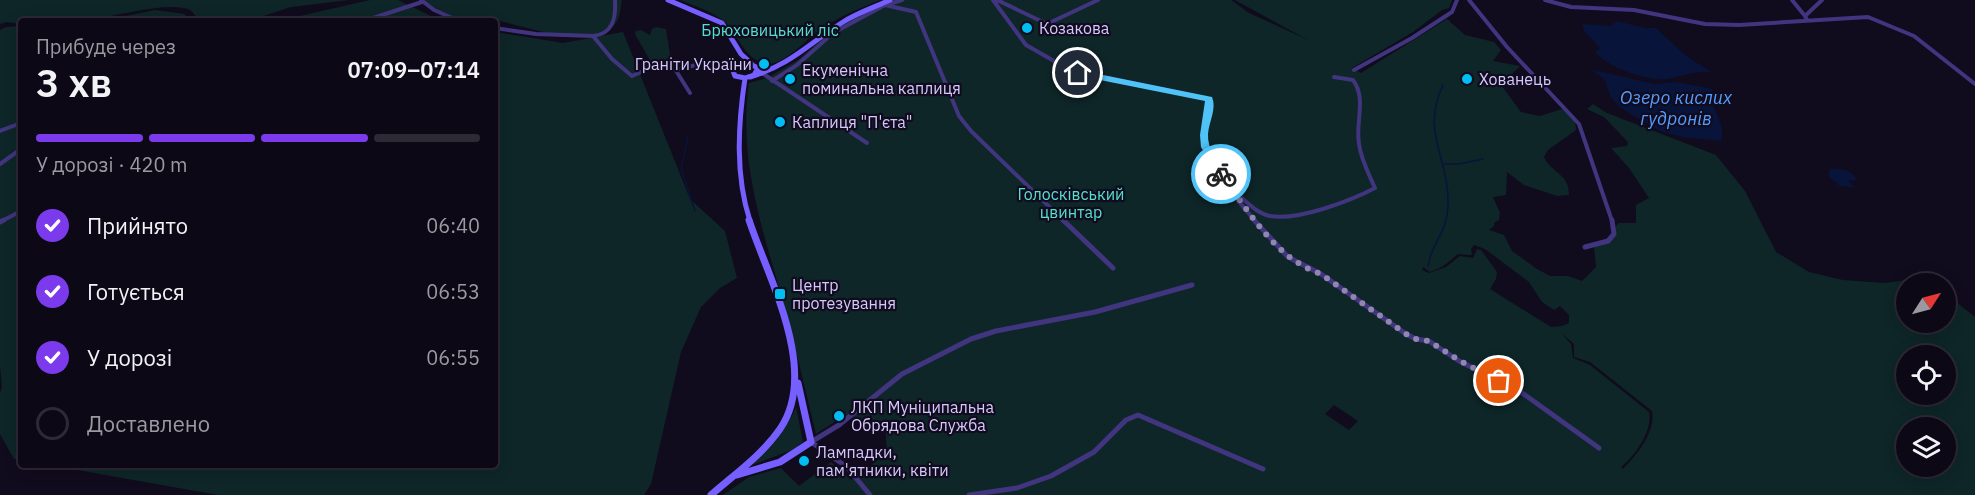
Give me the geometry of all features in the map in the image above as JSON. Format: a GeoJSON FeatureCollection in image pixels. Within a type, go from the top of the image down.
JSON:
{"type":"FeatureCollection","features":[{"type":"Feature","properties":{"kind":"street"},"geometry":{"type":"LineString","coordinates":[[498,28],[536,34],[604,35],[612,27],[616,18],[615,0]]}},
{"type":"Feature","properties":{"kind":"street"},"geometry":{"type":"LineString","coordinates":[[668,0],[723,23],[741,54],[762,73],[867,143]]}},
{"type":"Feature","properties":{"kind":"street"},"geometry":{"type":"LineString","coordinates":[[741,54],[741,61],[733,74],[747,77],[762,73],[793,59],[844,21],[890,0]]}},
{"type":"Feature","properties":{"kind":"street"},"geometry":{"type":"LineString","coordinates":[[772,81],[797,66],[833,33],[885,5],[902,0]]}},
{"type":"Feature","properties":{"kind":"street"},"geometry":{"type":"LineString","coordinates":[[995,0],[1047,24],[1098,0]]}},
{"type":"Feature","properties":{"kind":"street"},"geometry":{"type":"LineString","coordinates":[[995,0],[1026,45],[1070,70],[1177,93],[1203,96],[1211,102],[1204,135],[1205,147],[1212,162],[1268,237],[1286,255],[1308,270],[1321,274],[1406,334],[1416,339],[1429,341],[1460,361],[1518,390],[1599,447]]}},
{"type":"Feature","properties":{"kind":"street"},"geometry":{"type":"LineString","coordinates":[[1354,70],[1452,12],[1457,0]]}},
{"type":"Feature","properties":{"kind":"street"},"geometry":{"type":"LineString","coordinates":[[1469,0],[1507,47],[1580,124],[1614,227],[1614,234],[1608,241],[1585,248]]}},
{"type":"Feature","properties":{"kind":"street"},"geometry":{"type":"LineString","coordinates":[[1545,0],[1571,7],[1634,10],[1705,24],[1739,26],[1806,18],[1856,16],[1882,21],[1914,36],[1975,84]]}},
{"type":"Feature","properties":{"kind":"street"},"geometry":{"type":"LineString","coordinates":[[1792,0],[1806,18]]}},
{"type":"Feature","properties":{"kind":"street"},"geometry":{"type":"LineString","coordinates":[[1806,18],[1822,0]]}},
{"type":"Feature","properties":{"kind":"street"},"geometry":{"type":"LineString","coordinates":[[373,18],[421,1],[453,18]]}},
{"type":"Feature","properties":{"kind":"street"},"geometry":{"type":"LineString","coordinates":[[885,5],[915,11],[960,117],[971,132],[1113,268]]}},
{"type":"Feature","properties":{"kind":"street"},"geometry":{"type":"LineString","coordinates":[[593,36],[612,59],[632,76],[652,67],[673,66],[690,93]]}},
{"type":"Feature","properties":{"kind":"street"},"geometry":{"type":"LineString","coordinates":[[676,70],[704,63]]}},
{"type":"Feature","properties":{"kind":"street"},"geometry":{"type":"LineString","coordinates":[[736,66],[751,63]]}},
{"type":"Feature","properties":{"kind":"street"},"geometry":{"type":"LineString","coordinates":[[747,77],[756,73],[758,68]]}},
{"type":"Feature","properties":{"kind":"street"},"geometry":{"type":"LineString","coordinates":[[747,77],[741,107],[741,170],[745,203],[771,277],[812,442],[848,467],[870,495]]}},
{"type":"Feature","properties":{"kind":"street"},"geometry":{"type":"LineString","coordinates":[[1231,188],[1260,213],[1275,217],[1345,202],[1375,188],[1358,141],[1360,108],[1355,78],[1334,77]]}},
{"type":"Feature","properties":{"kind":"street"},"geometry":{"type":"LineString","coordinates":[[0,131],[18,124]]}},
{"type":"Feature","properties":{"kind":"street"},"geometry":{"type":"LineString","coordinates":[[0,164],[18,151]]}},
{"type":"Feature","properties":{"kind":"street"},"geometry":{"type":"LineString","coordinates":[[0,222],[18,213]]}},
{"type":"Feature","properties":{"kind":"street"},"geometry":{"type":"LineString","coordinates":[[734,476],[780,462],[839,425],[914,366],[963,342],[996,330],[1085,314],[1192,285]]}},
{"type":"Feature","properties":{"kind":"street"},"geometry":{"type":"LineString","coordinates":[[711,495],[734,476],[773,437],[794,401],[796,378]]}},
{"type":"Feature","properties":{"kind":"street"},"geometry":{"type":"LineString","coordinates":[[969,495],[1025,486],[1082,460],[1111,439],[1125,419],[1138,415],[1263,469]]}},
{"type":"Feature","properties":{"kind":"green space"},"geometry":{"type":"Polygon","coordinates":[[[0,0],[349,0],[291,7],[257,18],[197,18],[190,10],[167,7],[102,18],[18,18],[18,24],[7,22],[0,24],[0,0]]]}},
{"type":"Feature","properties":{"kind":"green space"},"geometry":{"type":"Polygon","coordinates":[[[370,0],[398,0],[435,18],[291,18],[370,0]]]}},
{"type":"Feature","properties":{"kind":"green space"},"geometry":{"type":"Polygon","coordinates":[[[424,0],[622,0],[619,16],[610,29],[597,35],[582,37],[550,33],[498,21],[498,18],[456,18],[444,15],[424,0]]]}},
{"type":"Feature","properties":{"kind":"green space","name":"Брюховицький ліс"},"geometry":{"type":"Polygon","coordinates":[[[680,0],[881,0],[832,22],[789,55],[770,64],[752,57],[724,21],[680,0]]]}},
{"type":"Feature","properties":{"kind":"green space","name":"Голосківський цвинтар"},"geometry":{"type":"Polygon","coordinates":[[[898,0],[1231,0],[1249,13],[1308,40],[1235,0],[1452,0],[1449,8],[1442,10],[1413,32],[1352,68],[1361,73],[1447,19],[1465,35],[1494,42],[1501,50],[1493,61],[1520,66],[1501,85],[1521,112],[1540,116],[1562,109],[1575,121],[1576,130],[1548,150],[1544,157],[1566,182],[1569,195],[1557,196],[1524,185],[1507,172],[1506,195],[1493,197],[1500,213],[1499,220],[1489,230],[1504,235],[1512,251],[1537,269],[1550,276],[1568,276],[1582,281],[1596,267],[1594,247],[1608,240],[1618,223],[1636,223],[1636,205],[1649,198],[1629,168],[1611,148],[1627,146],[1628,142],[1604,117],[1587,109],[1593,104],[1607,113],[1716,155],[1745,191],[1776,252],[1809,272],[1843,280],[1884,283],[1896,282],[1896,333],[1956,333],[1956,302],[1975,317],[1975,495],[723,495],[749,477],[781,468],[799,486],[831,462],[851,480],[887,453],[885,425],[842,417],[816,434],[760,220],[749,166],[746,111],[749,83],[767,78],[798,60],[831,31],[855,17],[898,0]],[[1474,245],[1471,249],[1472,255],[1458,254],[1435,270],[1430,272],[1423,267],[1422,270],[1429,273],[1446,267],[1460,256],[1473,258],[1477,249],[1481,250],[1497,272],[1490,289],[1551,327],[1569,323],[1569,315],[1560,306],[1554,310],[1542,302],[1529,282],[1485,249],[1474,245]],[[1561,333],[1571,344],[1573,358],[1590,365],[1649,412],[1650,419],[1646,434],[1637,450],[1621,467],[1623,469],[1634,457],[1648,435],[1652,411],[1590,362],[1574,357],[1574,344],[1561,333]],[[1334,405],[1325,414],[1349,430],[1358,421],[1334,405]]]}},
{"type":"Feature","properties":{"kind":"green space"},"geometry":{"type":"Polygon","coordinates":[[[155,10],[185,14],[187,18],[116,18],[155,10]]]}},
{"type":"Feature","properties":{"kind":"green space"},"geometry":{"type":"Polygon","coordinates":[[[18,26],[18,460],[14,459],[0,434],[2,387],[0,366],[0,30],[18,26]]]}},
{"type":"Feature","properties":{"kind":"green space"},"geometry":{"type":"Polygon","coordinates":[[[656,27],[666,29],[671,61],[666,64],[651,62],[635,34],[636,31],[641,30],[650,35],[652,29],[656,27]]]}},
{"type":"Feature","properties":{"kind":"green space"},"geometry":{"type":"Polygon","coordinates":[[[498,32],[563,43],[623,32],[690,199],[725,231],[737,278],[720,288],[701,307],[681,352],[651,484],[644,495],[218,495],[66,468],[498,468],[498,32]]]}},
{"type":"Feature","properties":{"kind":"green space"},"geometry":{"type":"Polygon","coordinates":[[[796,407],[803,442],[792,450],[752,465],[777,439],[796,407]]]}},
{"type":"Feature","properties":{"kind":"water","name":"Озеро кислих гудронів"},"geometry":{"type":"Polygon","coordinates":[[[1617,21],[1645,28],[1656,28],[1685,55],[1711,72],[1660,79],[1639,76],[1618,68],[1595,52],[1600,48],[1584,31],[1582,24],[1611,26],[1617,21]]]}},
{"type":"Feature","properties":{"kind":"water","name":"Озеро кислих гудронів"},"geometry":{"type":"Polygon","coordinates":[[[1590,69],[1654,84],[1677,82],[1713,89],[1709,98],[1721,125],[1721,141],[1682,137],[1660,131],[1619,107],[1611,97],[1604,79],[1590,69]]]}},
{"type":"Feature","properties":{"kind":"water"},"geometry":{"type":"Polygon","coordinates":[[[1830,169],[1842,169],[1852,173],[1857,180],[1848,181],[1855,188],[1840,186],[1828,176],[1830,169]]]}},
{"type":"Feature","properties":{"kind":"waterway"},"geometry":{"type":"LineString","coordinates":[[1428,266],[1445,224],[1448,206],[1445,174],[1434,118],[1443,85]]}},
{"type":"Feature","properties":{"kind":"waterway"},"geometry":{"type":"LineString","coordinates":[[688,137],[681,169],[695,211]]}},
{"type":"Feature","properties":{"kind":"waterway"},"geometry":{"type":"LineString","coordinates":[[1444,164],[1459,164],[1483,159]]}},
{"type":"Feature","properties":{"kind":"way so far"},"geometry":{"type":"LineString","coordinates":[[1221,174],[1268,237],[1286,255],[1308,270],[1321,274],[1406,334],[1416,339],[1429,341],[1460,361],[1499,381]]}},
{"type":"Feature","properties":{"kind":"place","name":"Козакова"},"geometry":{"type":"Point","coordinates":[1027,28]}},
{"type":"Feature","properties":{"kind":"place","name":"Граніти України"},"geometry":{"type":"Point","coordinates":[764,64]}},
{"type":"Feature","properties":{"kind":"place","name":"Екуменічна поминальна каплиця"},"geometry":{"type":"Point","coordinates":[790,79]}},
{"type":"Feature","properties":{"kind":"place","name":"Хованець"},"geometry":{"type":"Point","coordinates":[1467,79]}},
{"type":"Feature","properties":{"kind":"place","name":"Каплиця \"П'єта\""},"geometry":{"type":"Point","coordinates":[780,122]}},
{"type":"Feature","properties":{"kind":"place","name":"Центр протезування"},"geometry":{"type":"Point","coordinates":[780,294]}},
{"type":"Feature","properties":{"kind":"place","name":"ЛКП Муніципальна Обрядова Служба"},"geometry":{"type":"Point","coordinates":[839,416]}},
{"type":"Feature","properties":{"kind":"place","name":"Лампадки, пам'ятники, квіти"},"geometry":{"type":"Point","coordinates":[804,461]}},
{"type":"Feature","properties":{"kind":"route"},"geometry":{"type":"LineString","coordinates":[[1078,73],[1207,97],[1211,102],[1204,135],[1205,147],[1221,174]]}}]}
